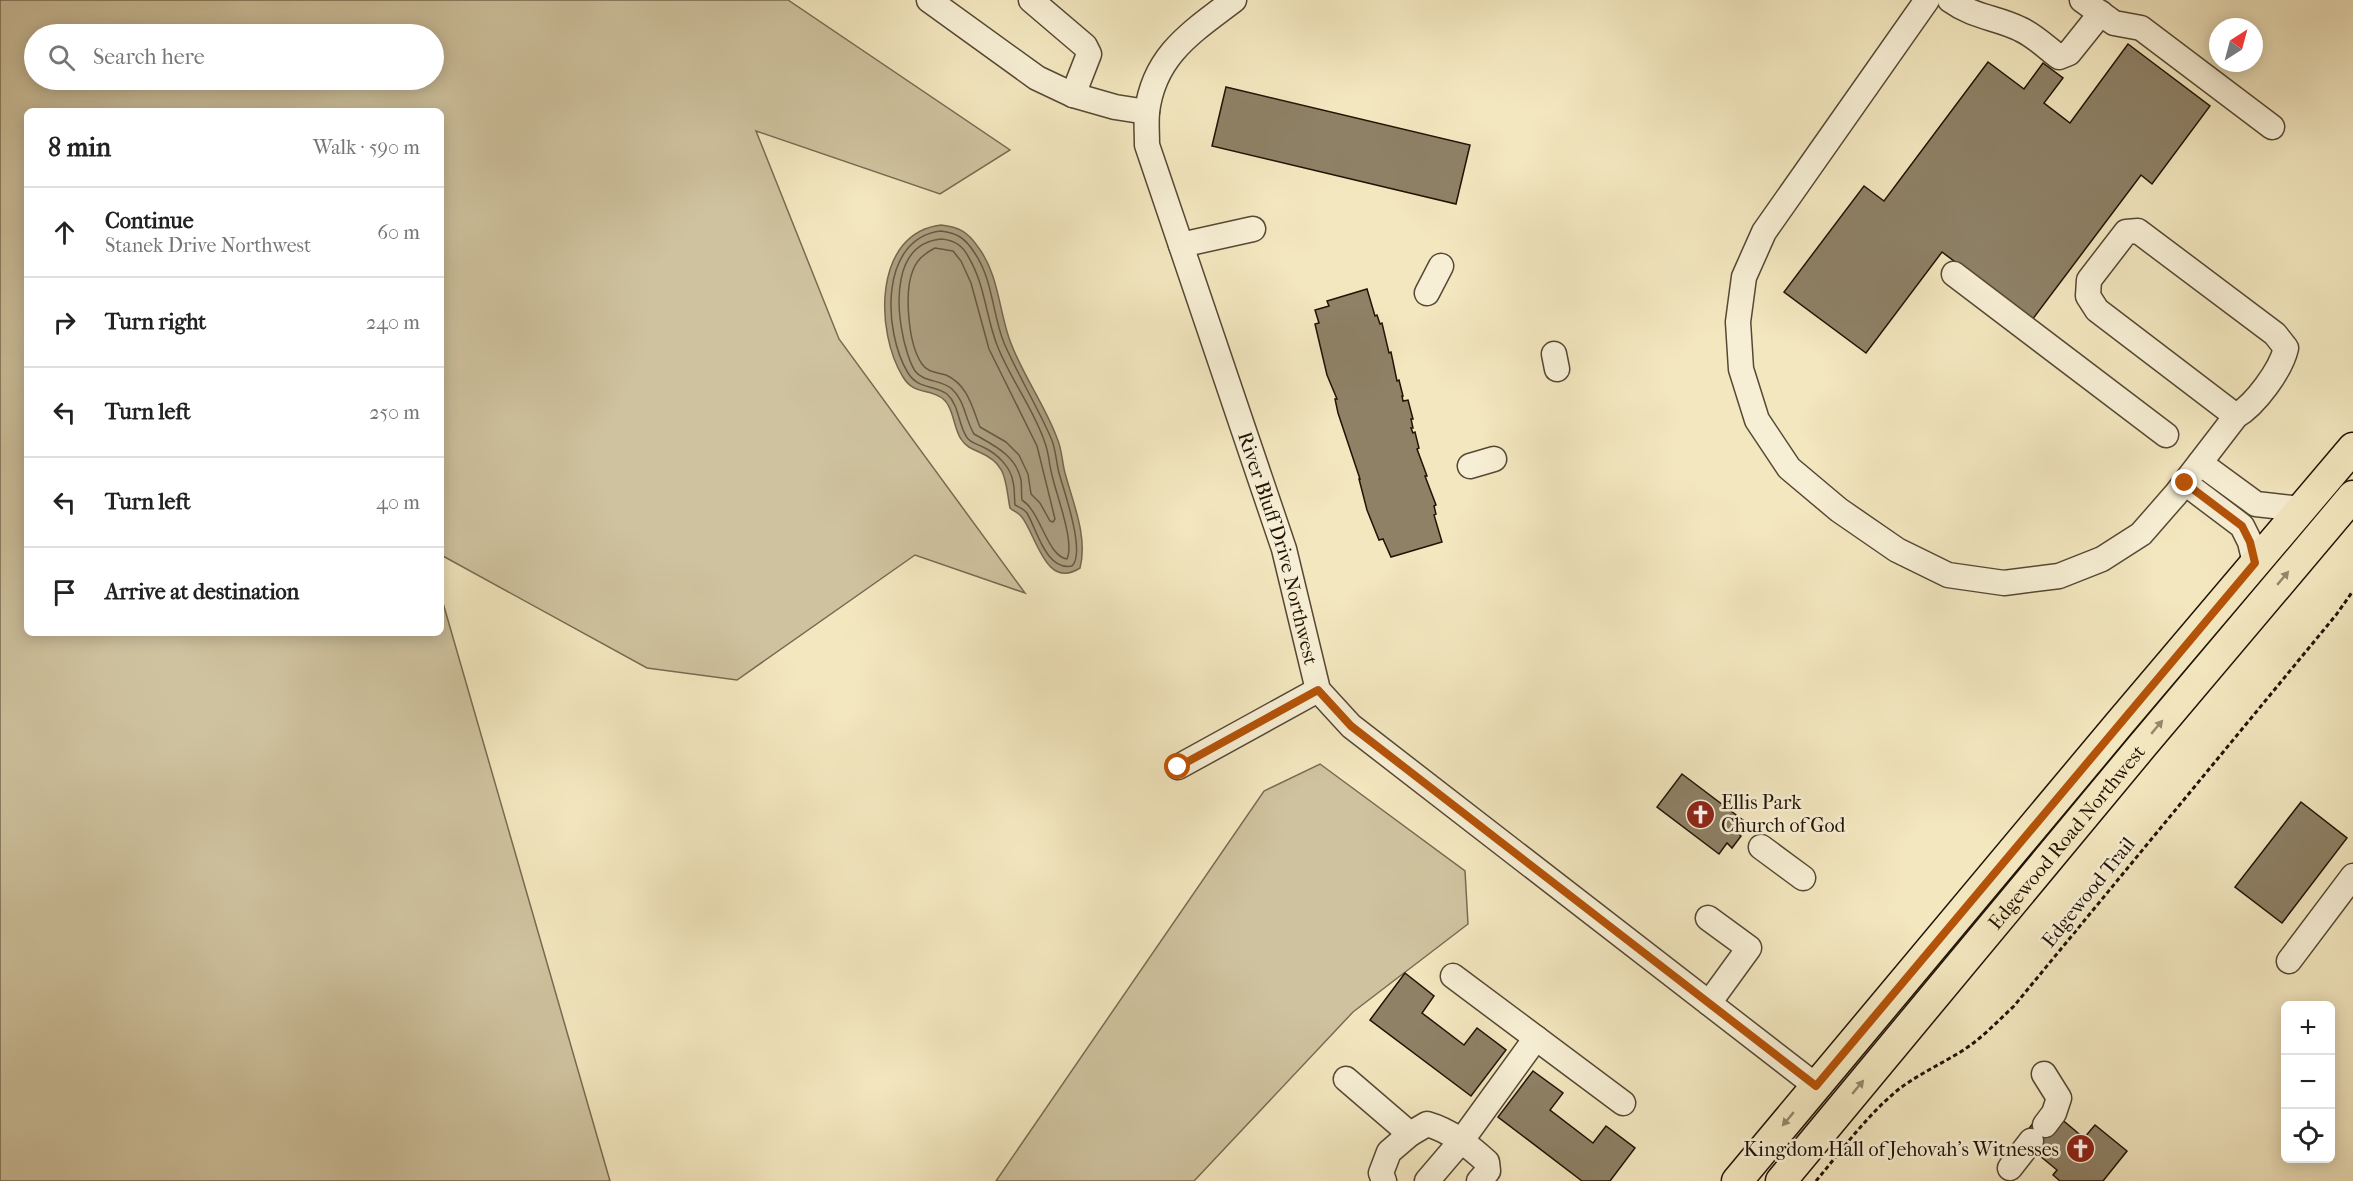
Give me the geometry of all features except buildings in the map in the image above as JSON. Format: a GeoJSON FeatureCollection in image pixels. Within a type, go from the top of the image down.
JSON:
{"type":"FeatureCollection","features":[{"type":"Feature","properties":{"kind":"main road","name":"Edgewood Road Northwest"},"geometry":{"type":"LineString","coordinates":[[1737,1181],[2353,448]]}},
{"type":"Feature","properties":{"kind":"main road","name":"Edgewood Road Northwest"},"geometry":{"type":"LineString","coordinates":[[1781,1181],[2134,755],[2353,496]]}},
{"type":"Feature","properties":{"kind":"street"},"geometry":{"type":"LineString","coordinates":[[929,0],[1038,78],[1073,95],[1114,107],[1147,112]]}},
{"type":"Feature","properties":{"kind":"street"},"geometry":{"type":"LineString","coordinates":[[1031,0],[1085,46],[1089,54],[1073,95]]}},
{"type":"Feature","properties":{"kind":"street","name":"River Bluff Drive Northwest"},"geometry":{"type":"LineString","coordinates":[[1234,0],[1183,39],[1168,56],[1157,75],[1147,112],[1147,145],[1284,549],[1318,690],[1351,726],[1816,1086]]}},
{"type":"Feature","properties":{"kind":"street"},"geometry":{"type":"LineString","coordinates":[[1927,0],[1764,232],[1744,277],[1738,322],[1742,369],[1757,420],[1789,468],[1839,510],[1897,550],[1948,575],[2004,583],[2059,576],[2102,559],[2141,534],[2185,483],[2236,416],[2247,409],[2283,361],[2286,348],[2275,334],[2138,231],[2126,232],[2089,280],[2088,296],[2097,310],[2236,416]]}},
{"type":"Feature","properties":{"kind":"street"},"geometry":{"type":"LineString","coordinates":[[1950,0],[1977,15],[2020,28],[2059,57],[2069,53],[2091,7],[2114,23],[2142,28],[2272,127]]}},
{"type":"Feature","properties":{"kind":"street"},"geometry":{"type":"LineString","coordinates":[[1180,245],[1253,229]]}},
{"type":"Feature","properties":{"kind":"street"},"geometry":{"type":"LineString","coordinates":[[1427,294],[1441,266]]}},
{"type":"Feature","properties":{"kind":"street"},"geometry":{"type":"LineString","coordinates":[[1954,274],[2166,435]]}},
{"type":"Feature","properties":{"kind":"street"},"geometry":{"type":"LineString","coordinates":[[1470,466],[1494,459]]}},
{"type":"Feature","properties":{"kind":"street"},"geometry":{"type":"LineString","coordinates":[[2200,463],[2256,504],[2301,509]]}},
{"type":"Feature","properties":{"kind":"street"},"geometry":{"type":"LineString","coordinates":[[2185,483],[2242,526],[2250,542],[2255,563]]}},
{"type":"Feature","properties":{"kind":"street"},"geometry":{"type":"LineString","coordinates":[[1178,767],[1318,690]]}},
{"type":"Feature","properties":{"kind":"street"},"geometry":{"type":"LineString","coordinates":[[1761,847],[1803,878]]}},
{"type":"Feature","properties":{"kind":"street"},"geometry":{"type":"LineString","coordinates":[[2289,961],[2353,876]]}},
{"type":"Feature","properties":{"kind":"street"},"geometry":{"type":"LineString","coordinates":[[1708,918],[1749,948],[1709,1003]]}},
{"type":"Feature","properties":{"kind":"street"},"geometry":{"type":"LineString","coordinates":[[1453,976],[1623,1103]]}},
{"type":"Feature","properties":{"kind":"street"},"geometry":{"type":"LineString","coordinates":[[1427,1181],[1462,1140],[1536,1038]]}},
{"type":"Feature","properties":{"kind":"street"},"geometry":{"type":"LineString","coordinates":[[2010,1168],[2054,1113],[2059,1098],[2044,1074]]}},
{"type":"Feature","properties":{"kind":"street"},"geometry":{"type":"LineString","coordinates":[[1346,1079],[1410,1134]]}},
{"type":"Feature","properties":{"kind":"street"},"geometry":{"type":"LineString","coordinates":[[1384,1181],[1381,1173],[1389,1152],[1426,1124],[1462,1140],[1487,1162],[1488,1171],[1479,1181]]}},
{"type":"Feature","properties":{"kind":"path","name":"Edgewood Trail"},"geometry":{"type":"LineString","coordinates":[[1816,1181],[1871,1115],[1897,1091],[1916,1077],[1963,1050],[1991,1029],[2013,1006],[2336,615],[2353,591]]}},
{"type":"Feature","properties":{"kind":"shaded area"},"geometry":{"type":"Polygon","coordinates":[[[0,0],[788,0],[1010,150],[940,194],[756,131],[839,339],[1025,593],[915,555],[737,680],[647,668],[444,557],[444,108],[24,108],[24,636],[444,636],[444,606],[610,1181],[0,1181],[0,0]]]}},
{"type":"Feature","properties":{"kind":"shaded area"},"geometry":{"type":"Polygon","coordinates":[[[1320,764],[1465,871],[1468,924],[1353,1012],[1194,1181],[996,1181],[1264,791],[1320,764]]]}},
{"type":"Feature","properties":{"kind":"water"},"geometry":{"type":"Polygon","coordinates":[[[941,225],[953,227],[967,234],[985,257],[994,280],[1014,351],[1059,442],[1082,544],[1080,568],[1068,573],[1058,572],[1050,566],[1021,516],[1010,508],[1006,482],[1000,468],[988,457],[965,444],[958,434],[946,402],[936,395],[916,389],[907,383],[894,358],[885,311],[886,287],[892,265],[902,246],[919,232],[941,225]]]}},
{"type":"Feature","properties":{"kind":"place","name":"Ellis Park Church of God"},"geometry":{"type":"Point","coordinates":[1700,814]}},
{"type":"Feature","properties":{"kind":"place","name":"Kingdom Hall of Jehovah's Witnesses"},"geometry":{"type":"Point","coordinates":[2080,1149]}},
{"type":"Feature","properties":{"kind":"route"},"geometry":{"type":"LineString","coordinates":[[1178,767],[1318,690],[1351,726],[1816,1086],[2255,563],[2250,542],[2242,526],[2185,483]]}}]}
